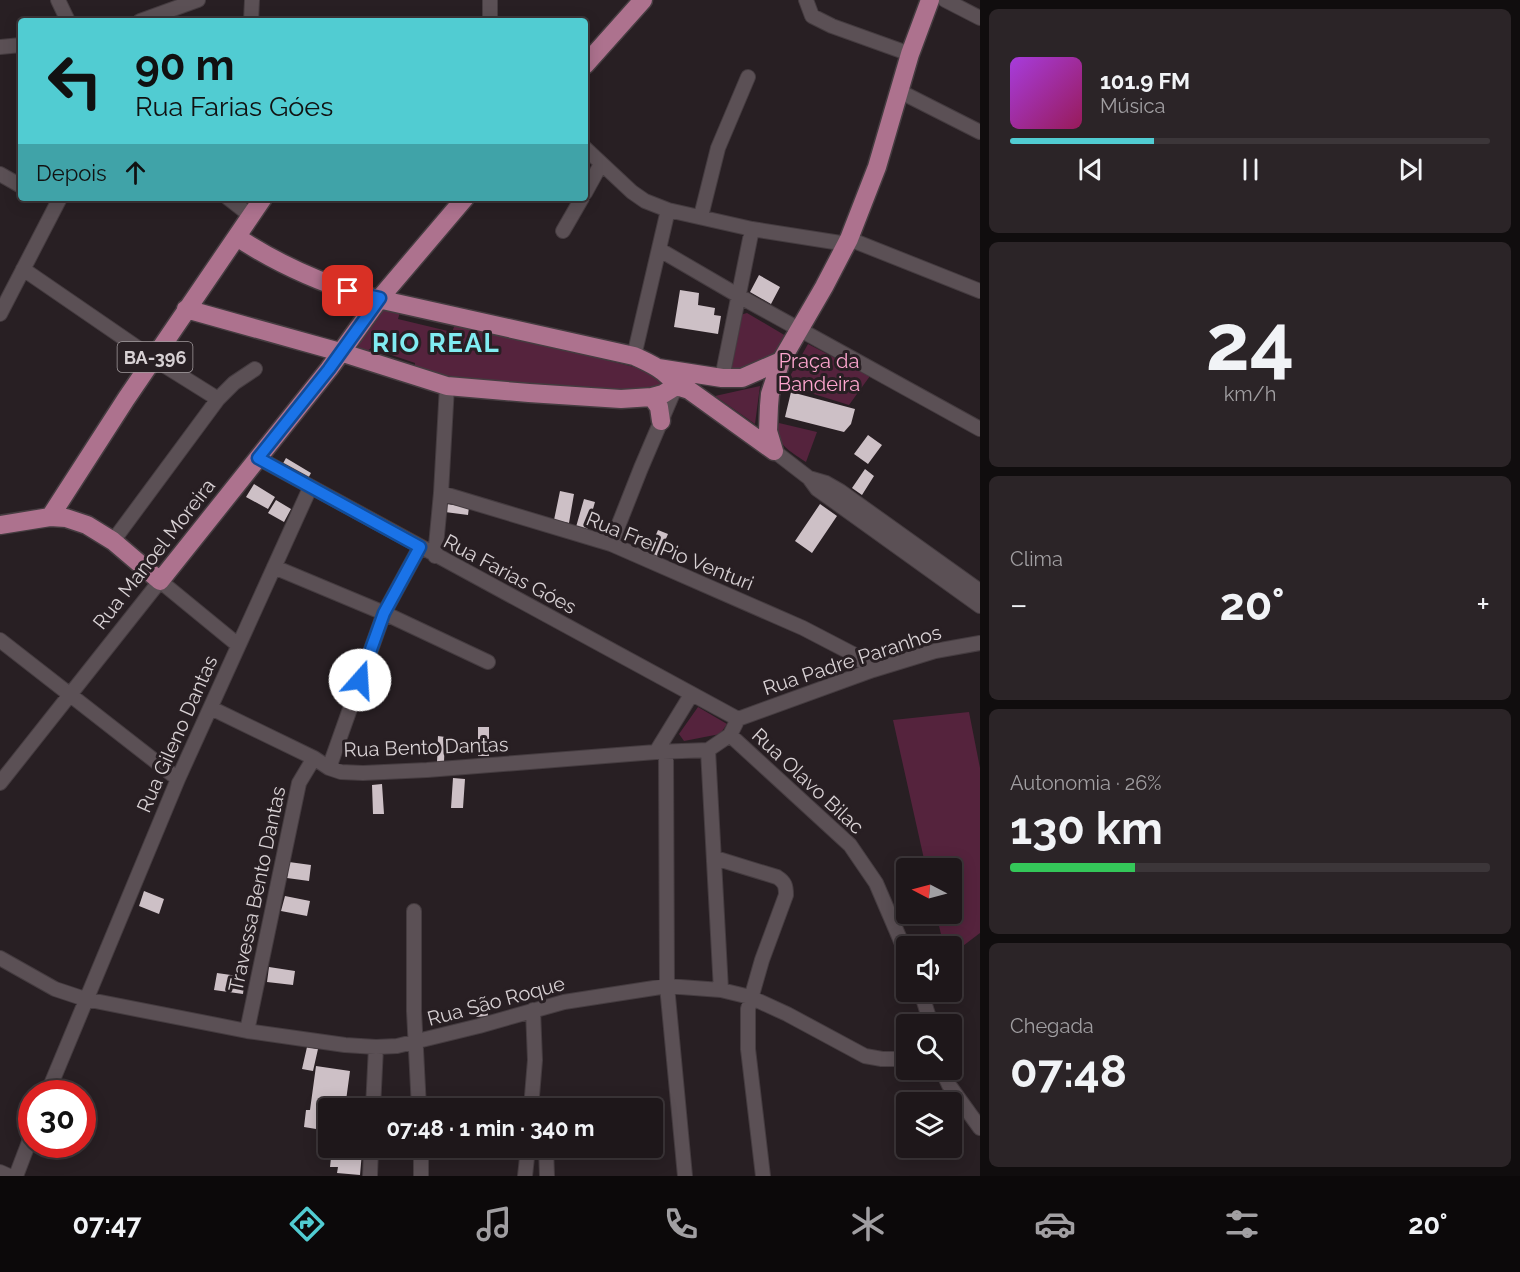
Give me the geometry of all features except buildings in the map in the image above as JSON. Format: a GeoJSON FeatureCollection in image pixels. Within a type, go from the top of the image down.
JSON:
{"type":"FeatureCollection","features":[{"type":"Feature","properties":{"kind":"main road"},"geometry":{"type":"LineString","coordinates":[[588,62],[644,0]]}},
{"type":"Feature","properties":{"kind":"main road"},"geometry":{"type":"LineString","coordinates":[[774,451],[768,431],[769,406],[770,394],[781,361],[848,241],[878,167],[910,54],[930,0]]}},
{"type":"Feature","properties":{"kind":"main road"},"geometry":{"type":"LineString","coordinates":[[380,298],[462,201]]}},
{"type":"Feature","properties":{"kind":"main road","name":"BA-396"},"geometry":{"type":"LineString","coordinates":[[50,517],[186,309],[237,237],[246,208]]}},
{"type":"Feature","properties":{"kind":"main road"},"geometry":{"type":"LineString","coordinates":[[237,237],[267,256],[360,295],[634,356],[658,368],[682,388],[736,422],[774,451]]}},
{"type":"Feature","properties":{"kind":"main road","name":"Rua Manoel Moreira"},"geometry":{"type":"LineString","coordinates":[[160,582],[380,298]]}},
{"type":"Feature","properties":{"kind":"main road"},"geometry":{"type":"LineString","coordinates":[[186,309],[340,352],[447,386],[565,396],[621,399],[652,397],[682,388],[732,385],[742,378],[781,361]]}},
{"type":"Feature","properties":{"kind":"main road"},"geometry":{"type":"LineString","coordinates":[[658,368],[722,378],[742,378]]}},
{"type":"Feature","properties":{"kind":"main road"},"geometry":{"type":"LineString","coordinates":[[652,397],[659,407],[662,421]]}},
{"type":"Feature","properties":{"kind":"main road"},"geometry":{"type":"LineString","coordinates":[[0,525],[50,517],[66,518],[87,525],[113,541],[160,582]]}},
{"type":"Feature","properties":{"kind":"street"},"geometry":{"type":"LineString","coordinates":[[58,0],[67,18]]}},
{"type":"Feature","properties":{"kind":"street"},"geometry":{"type":"LineString","coordinates":[[148,18],[198,0]]}},
{"type":"Feature","properties":{"kind":"street"},"geometry":{"type":"LineString","coordinates":[[251,18],[252,0]]}},
{"type":"Feature","properties":{"kind":"street"},"geometry":{"type":"LineString","coordinates":[[490,0],[490,18]]}},
{"type":"Feature","properties":{"kind":"street"},"geometry":{"type":"LineString","coordinates":[[806,0],[812,16],[832,26],[910,54]]}},
{"type":"Feature","properties":{"kind":"street"},"geometry":{"type":"LineString","coordinates":[[945,0],[980,18]]}},
{"type":"Feature","properties":{"kind":"street"},"geometry":{"type":"LineString","coordinates":[[0,46],[18,45]]}},
{"type":"Feature","properties":{"kind":"street"},"geometry":{"type":"LineString","coordinates":[[701,216],[718,148],[748,77]]}},
{"type":"Feature","properties":{"kind":"street"},"geometry":{"type":"LineString","coordinates":[[899,91],[980,132]]}},
{"type":"Feature","properties":{"kind":"street"},"geometry":{"type":"LineString","coordinates":[[588,151],[621,184],[645,201],[668,210],[752,229],[848,241],[980,291]]}},
{"type":"Feature","properties":{"kind":"street"},"geometry":{"type":"LineString","coordinates":[[588,188],[601,164]]}},
{"type":"Feature","properties":{"kind":"street"},"geometry":{"type":"LineString","coordinates":[[0,174],[18,184]]}},
{"type":"Feature","properties":{"kind":"street"},"geometry":{"type":"LineString","coordinates":[[563,231],[580,201]]}},
{"type":"Feature","properties":{"kind":"street"},"geometry":{"type":"LineString","coordinates":[[0,314],[58,202]]}},
{"type":"Feature","properties":{"kind":"street"},"geometry":{"type":"LineString","coordinates":[[634,356],[668,210]]}},
{"type":"Feature","properties":{"kind":"street"},"geometry":{"type":"LineString","coordinates":[[722,378],[752,229]]}},
{"type":"Feature","properties":{"kind":"street"},"geometry":{"type":"LineString","coordinates":[[660,250],[980,429]]}},
{"type":"Feature","properties":{"kind":"street"},"geometry":{"type":"LineString","coordinates":[[23,269],[154,359],[218,399]]}},
{"type":"Feature","properties":{"kind":"street"},"geometry":{"type":"LineString","coordinates":[[113,541],[218,399],[234,383],[255,369]]}},
{"type":"Feature","properties":{"kind":"street"},"geometry":{"type":"LineString","coordinates":[[435,555],[447,386]]}},
{"type":"Feature","properties":{"kind":"street"},"geometry":{"type":"LineString","coordinates":[[611,544],[662,421],[682,388]]}},
{"type":"Feature","properties":{"kind":"street"},"geometry":{"type":"LineString","coordinates":[[774,451],[809,478],[817,489],[980,606]]}},
{"type":"Feature","properties":{"kind":"street","name":"Rua Farias Góes"},"geometry":{"type":"LineString","coordinates":[[258,458],[738,720]]}},
{"type":"Feature","properties":{"kind":"street"},"geometry":{"type":"LineString","coordinates":[[809,478],[826,483],[840,491],[980,591]]}},
{"type":"Feature","properties":{"kind":"street","name":"Rua Gileno Dantas"},"geometry":{"type":"LineString","coordinates":[[53,1080],[177,779],[310,488]]}},
{"type":"Feature","properties":{"kind":"street","name":"Rua Frei Pio Venturi"},"geometry":{"type":"LineString","coordinates":[[441,493],[611,544],[803,628],[853,654],[873,670]]}},
{"type":"Feature","properties":{"kind":"street"},"geometry":{"type":"LineString","coordinates":[[329,768],[384,613],[420,547]]}},
{"type":"Feature","properties":{"kind":"street"},"geometry":{"type":"LineString","coordinates":[[274,567],[384,613],[488,662]]}},
{"type":"Feature","properties":{"kind":"street"},"geometry":{"type":"LineString","coordinates":[[160,582],[238,645]]}},
{"type":"Feature","properties":{"kind":"street","name":"Rua Manoel Moreira"},"geometry":{"type":"LineString","coordinates":[[0,783],[160,582]]}},
{"type":"Feature","properties":{"kind":"street"},"geometry":{"type":"LineString","coordinates":[[0,640],[177,779]]}},
{"type":"Feature","properties":{"kind":"street","name":"Rua Padre Paranhos"},"geometry":{"type":"LineString","coordinates":[[738,720],[873,670],[935,651],[980,642]]}},
{"type":"Feature","properties":{"kind":"street"},"geometry":{"type":"LineString","coordinates":[[685,1176],[667,986],[661,752],[691,695]]}},
{"type":"Feature","properties":{"kind":"street","name":"Rua Bento Dantas"},"geometry":{"type":"LineString","coordinates":[[211,708],[341,772],[427,770],[708,750]]}},
{"type":"Feature","properties":{"kind":"street"},"geometry":{"type":"LineString","coordinates":[[721,990],[708,750],[730,735],[738,720]]}},
{"type":"Feature","properties":{"kind":"street","name":"Rua Olavo Bilac"},"geometry":{"type":"LineString","coordinates":[[730,735],[850,844],[876,883],[899,936]]}},
{"type":"Feature","properties":{"kind":"street","name":"Travessa Bento Dantas"},"geometry":{"type":"LineString","coordinates":[[248,1031],[299,783],[314,758]]}},
{"type":"Feature","properties":{"kind":"street"},"geometry":{"type":"LineString","coordinates":[[715,858],[777,877],[784,881],[786,887],[786,896],[750,997],[747,1023],[748,1049],[764,1176]]}},
{"type":"Feature","properties":{"kind":"street"},"geometry":{"type":"LineString","coordinates":[[414,911],[414,1011],[419,1098]]}},
{"type":"Feature","properties":{"kind":"street","name":"Rua São Roque"},"geometry":{"type":"LineString","coordinates":[[0,958],[55,989],[85,999],[248,1031],[316,1042],[376,1047],[417,1042],[533,1010],[603,995],[667,986],[721,990],[750,997],[865,1056],[896,1059]]}},
{"type":"Feature","properties":{"kind":"street"},"geometry":{"type":"LineString","coordinates":[[533,1010],[535,1060],[541,1098]]}},
{"type":"Feature","properties":{"kind":"street"},"geometry":{"type":"LineString","coordinates":[[373,1098],[376,1047]]}},
{"type":"Feature","properties":{"kind":"street"},"geometry":{"type":"LineString","coordinates":[[532,1098],[535,1060]]}},
{"type":"Feature","properties":{"kind":"street"},"geometry":{"type":"LineString","coordinates":[[947,1080],[980,1128]]}},
{"type":"Feature","properties":{"kind":"street"},"geometry":{"type":"LineString","coordinates":[[15,1176],[22,1158]]}},
{"type":"Feature","properties":{"kind":"street"},"geometry":{"type":"LineString","coordinates":[[370,1176],[371,1158]]}},
{"type":"Feature","properties":{"kind":"street"},"geometry":{"type":"LineString","coordinates":[[421,1158],[421,1176]]}},
{"type":"Feature","properties":{"kind":"street"},"geometry":{"type":"LineString","coordinates":[[525,1176],[527,1158]]}},
{"type":"Feature","properties":{"kind":"street"},"geometry":{"type":"LineString","coordinates":[[546,1158],[547,1176]]}},
{"type":"Feature","properties":{"kind":"street"},"geometry":{"type":"LineString","coordinates":[[0,1172],[9,1176]]}},
{"type":"Feature","properties":{"kind":"green space"},"geometry":{"type":"Polygon","coordinates":[[[381,310],[400,312],[398,319],[452,332],[456,322],[638,368],[662,381],[662,388],[618,394],[452,381],[415,370],[415,363],[371,348],[365,353],[360,350],[357,344],[381,310]]]}},
{"type":"Feature","properties":{"kind":"green space","name":"Praça da Bandeira"},"geometry":{"type":"Polygon","coordinates":[[[747,313],[786,336],[772,357],[737,374],[730,371],[740,315],[747,313]]]}},
{"type":"Feature","properties":{"kind":"green space","name":"Praça da Bandeira"},"geometry":{"type":"Polygon","coordinates":[[[808,344],[870,376],[849,405],[785,385],[808,344]]]}},
{"type":"Feature","properties":{"kind":"green space","name":"Praça da Bandeira"},"geometry":{"type":"Polygon","coordinates":[[[760,386],[755,424],[715,396],[760,386]]]}},
{"type":"Feature","properties":{"kind":"green space"},"geometry":{"type":"Polygon","coordinates":[[[779,423],[817,432],[806,462],[789,451],[781,441],[778,436],[779,423]]]}},
{"type":"Feature","properties":{"kind":"green space"},"geometry":{"type":"Polygon","coordinates":[[[698,707],[727,724],[720,734],[684,741],[679,734],[698,707]]]}},
{"type":"Feature","properties":{"kind":"green space"},"geometry":{"type":"Polygon","coordinates":[[[969,712],[980,768],[980,933],[962,947],[962,936],[942,936],[938,924],[962,924],[962,858],[924,858],[893,720],[969,712]]]}},
{"type":"Feature","properties":{"kind":"district","name":"RIO REAL"},"geometry":{"type":"Point","coordinates":[436,343]}},
{"type":"Feature","properties":{"kind":"route"},"geometry":{"type":"LineString","coordinates":[[348,291],[380,298],[329,369],[258,458],[420,547],[384,613],[360,680]]}}]}
